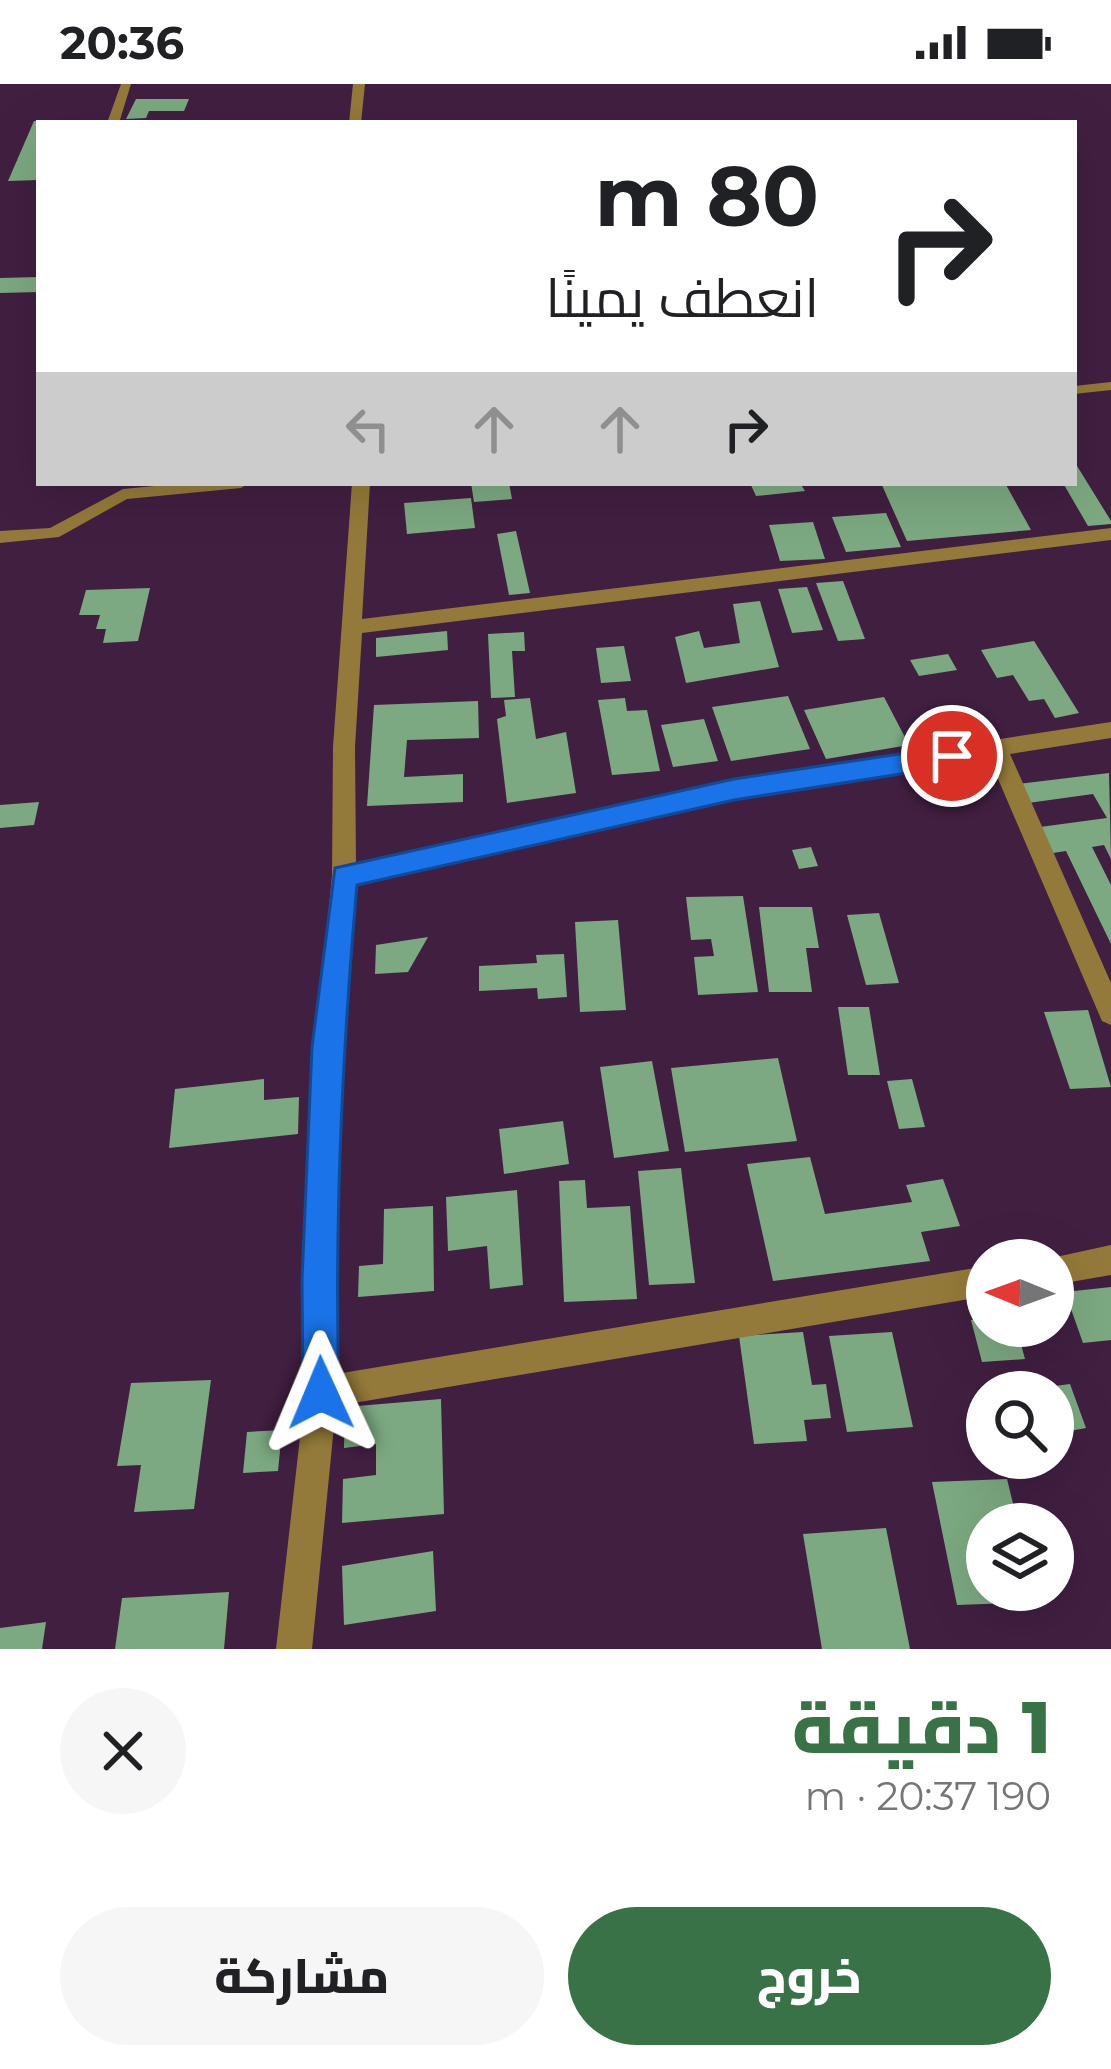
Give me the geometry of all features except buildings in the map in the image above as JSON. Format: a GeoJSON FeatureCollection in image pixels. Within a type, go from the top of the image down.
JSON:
{"type":"FeatureCollection","features":[{"type":"Feature","properties":{"kind":"street"},"geometry":{"type":"LineString","coordinates":[[355,120],[359,84]]}},
{"type":"Feature","properties":{"kind":"street"},"geometry":{"type":"LineString","coordinates":[[294,1649],[321,1393],[319,1280],[328,1047],[344,876],[344,747],[361,486]]}},
{"type":"Feature","properties":{"kind":"street"},"geometry":{"type":"LineString","coordinates":[[353,627],[1111,534]]}},
{"type":"Feature","properties":{"kind":"street"},"geometry":{"type":"LineString","coordinates":[[344,876],[734,789],[1111,730]]}},
{"type":"Feature","properties":{"kind":"street"},"geometry":{"type":"LineString","coordinates":[[996,749],[1111,1012]]}},
{"type":"Feature","properties":{"kind":"street"},"geometry":{"type":"LineString","coordinates":[[1074,1267],[1111,1261]]}},
{"type":"Feature","properties":{"kind":"street"},"geometry":{"type":"LineString","coordinates":[[321,1393],[966,1286]]}},
{"type":"Feature","properties":{"kind":"lane"},"geometry":{"type":"LineString","coordinates":[[114,120],[126,84]]}},
{"type":"Feature","properties":{"kind":"lane"},"geometry":{"type":"LineString","coordinates":[[1077,390],[1111,386]]}},
{"type":"Feature","properties":{"kind":"lane"},"geometry":{"type":"LineString","coordinates":[[94,514],[99,486]]}},
{"type":"Feature","properties":{"kind":"lane"},"geometry":{"type":"LineString","coordinates":[[0,537],[53,533],[123,494],[209,486]]}},
{"type":"Feature","properties":{"kind":"route"},"geometry":{"type":"LineString","coordinates":[[321,1393],[319,1280],[328,1047],[344,876],[734,789],[952,756]]}}]}
